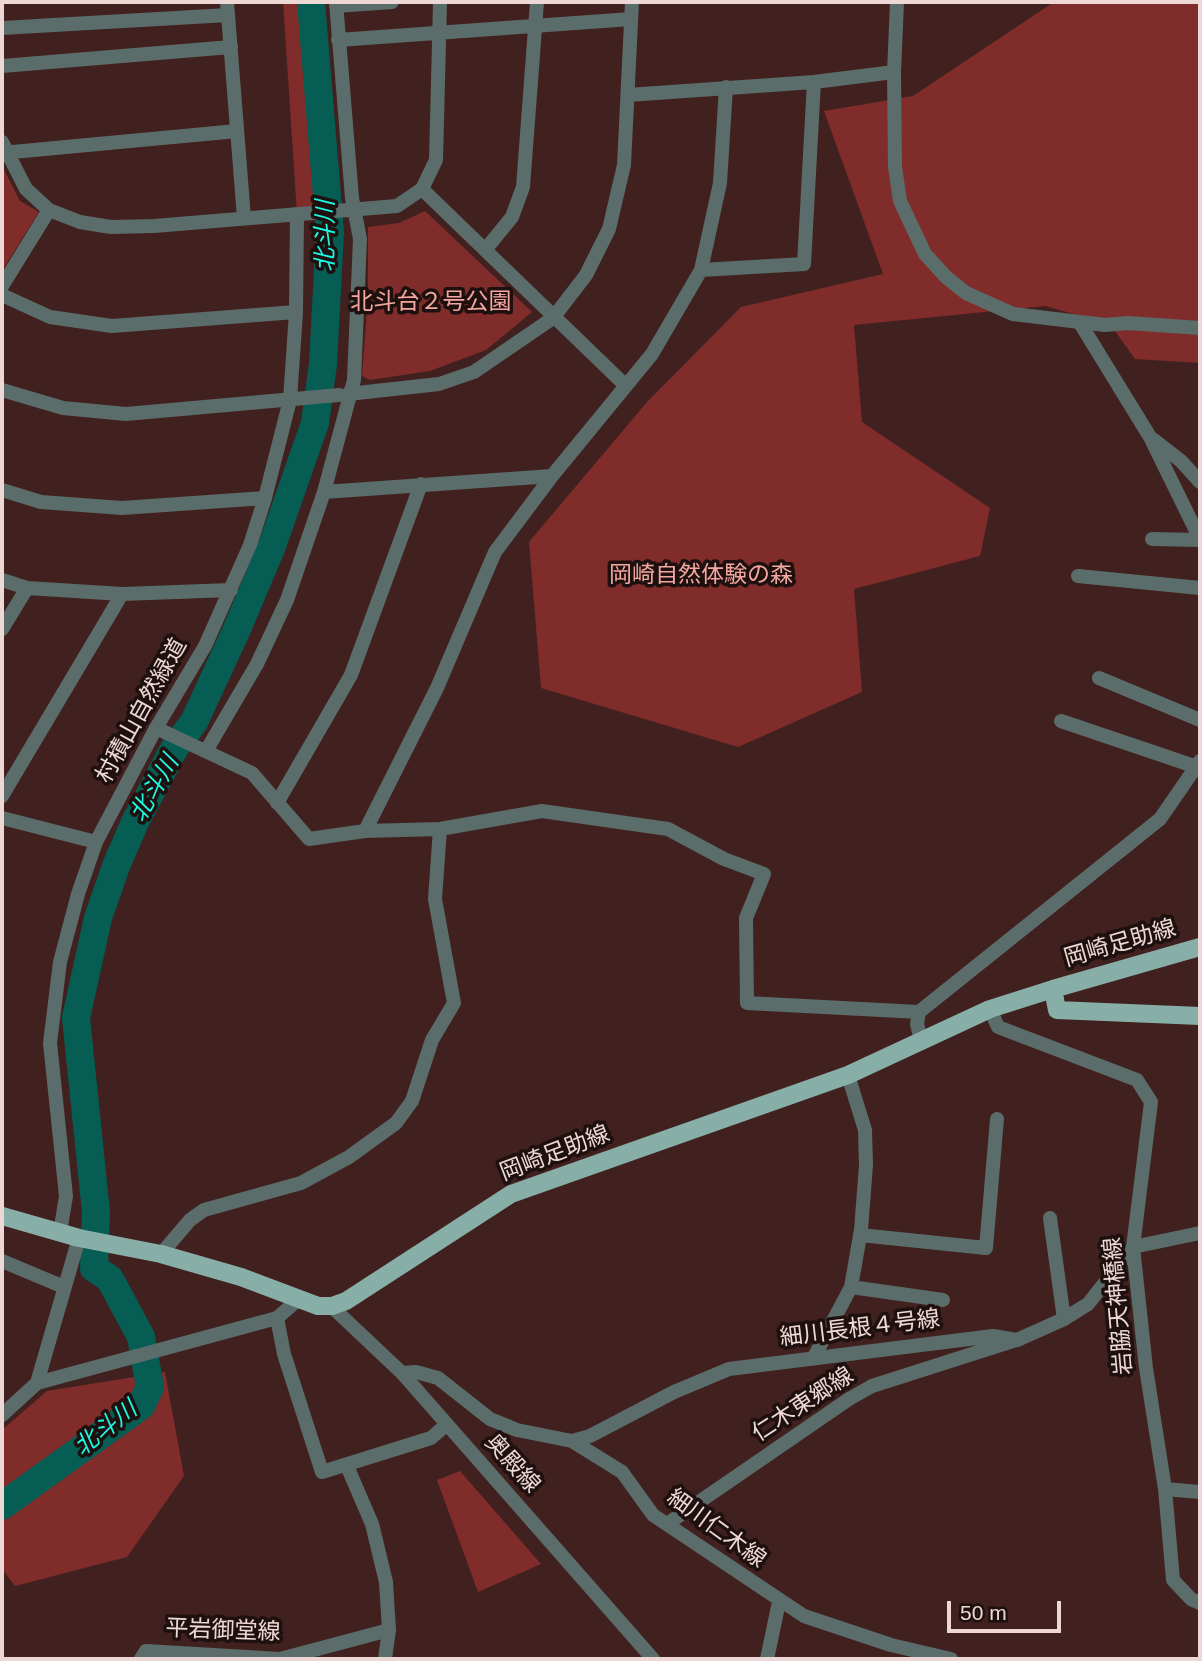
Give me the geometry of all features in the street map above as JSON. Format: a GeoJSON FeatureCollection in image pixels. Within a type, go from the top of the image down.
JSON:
{"type":"FeatureCollection","features":[{"type":"Feature","properties":{"kind":"main road","name":"岡崎足助線"},"geometry":{"type":"LineString","coordinates":[[331,1306],[346,1301],[511,1194],[848,1075],[990,1009],[1200,947]]}},
{"type":"Feature","properties":{"kind":"main road","name":"岡崎足助線"},"geometry":{"type":"LineString","coordinates":[[1054,989],[1057,1010],[1200,1016]]}},
{"type":"Feature","properties":{"kind":"main road"},"geometry":{"type":"LineString","coordinates":[[2,1216],[90,1241],[161,1254],[318,1306],[331,1306]]}},
{"type":"Feature","properties":{"kind":"street"},"geometry":{"type":"LineString","coordinates":[[200,748],[257,664],[287,600],[324,492],[344,395],[354,380],[360,239],[350,209],[352,198],[336,4],[392,2]]}},
{"type":"Feature","properties":{"kind":"street"},"geometry":{"type":"LineString","coordinates":[[237,131],[3,149],[26,188],[49,210],[80,222],[111,227],[397,206],[422,190],[436,160],[440,2]]}},
{"type":"Feature","properties":{"kind":"street"},"geometry":{"type":"LineString","coordinates":[[485,250],[512,217],[523,187],[537,2]]}},
{"type":"Feature","properties":{"kind":"street"},"geometry":{"type":"LineString","coordinates":[[2,390],[63,408],[126,414],[411,389],[459,378],[495,359],[553,318],[586,275],[609,229],[624,165],[632,2],[640,2]]}},
{"type":"Feature","properties":{"kind":"street"},"geometry":{"type":"LineString","coordinates":[[897,2],[894,72],[895,167],[900,201],[925,254],[946,277],[988,304],[1013,314],[1080,323],[1200,328]]}},
{"type":"Feature","properties":{"kind":"street"},"geometry":{"type":"LineString","coordinates":[[2,28],[228,8],[244,218]]}},
{"type":"Feature","properties":{"kind":"street"},"geometry":{"type":"LineString","coordinates":[[338,40],[631,19]]}},
{"type":"Feature","properties":{"kind":"street"},"geometry":{"type":"LineString","coordinates":[[2,65],[231,47]]}},
{"type":"Feature","properties":{"kind":"street"},"geometry":{"type":"LineString","coordinates":[[628,95],[814,82],[894,72]]}},
{"type":"Feature","properties":{"kind":"street"},"geometry":{"type":"LineString","coordinates":[[701,270],[803,264],[814,82]]}},
{"type":"Feature","properties":{"kind":"street"},"geometry":{"type":"LineString","coordinates":[[365,831],[437,688],[495,552],[552,475],[666,334],[701,270],[720,183],[726,88]]}},
{"type":"Feature","properties":{"kind":"street"},"geometry":{"type":"LineString","coordinates":[[422,190],[626,386]]}},
{"type":"Feature","properties":{"kind":"street"},"geometry":{"type":"LineString","coordinates":[[2,286],[49,210]]}},
{"type":"Feature","properties":{"kind":"street","name":"村積山自然緑道"},"geometry":{"type":"LineString","coordinates":[[60,1233],[66,1196],[50,1043],[60,962],[78,894],[96,842],[205,646],[231,590],[265,498],[295,399],[296,312],[302,214]]}},
{"type":"Feature","properties":{"kind":"street"},"geometry":{"type":"LineString","coordinates":[[2,295],[50,317],[112,326],[296,312]]}},
{"type":"Feature","properties":{"kind":"street"},"geometry":{"type":"LineString","coordinates":[[1080,323],[1150,437],[1200,540],[1152,539]]}},
{"type":"Feature","properties":{"kind":"street"},"geometry":{"type":"LineString","coordinates":[[1150,437],[1181,461],[1200,482]]}},
{"type":"Feature","properties":{"kind":"street"},"geometry":{"type":"LineString","coordinates":[[324,492],[552,475]]}},
{"type":"Feature","properties":{"kind":"street"},"geometry":{"type":"LineString","coordinates":[[277,803],[351,675],[421,485]]}},
{"type":"Feature","properties":{"kind":"street"},"geometry":{"type":"LineString","coordinates":[[2,490],[41,502],[122,508],[265,498]]}},
{"type":"Feature","properties":{"kind":"street"},"geometry":{"type":"LineString","coordinates":[[1078,576],[1200,588]]}},
{"type":"Feature","properties":{"kind":"street"},"geometry":{"type":"LineString","coordinates":[[2,580],[27,588],[122,594],[231,590]]}},
{"type":"Feature","properties":{"kind":"street"},"geometry":{"type":"LineString","coordinates":[[2,629],[27,588]]}},
{"type":"Feature","properties":{"kind":"street"},"geometry":{"type":"LineString","coordinates":[[2,796],[122,594]]}},
{"type":"Feature","properties":{"kind":"street"},"geometry":{"type":"LineString","coordinates":[[1099,678],[1200,720]]}},
{"type":"Feature","properties":{"kind":"street"},"geometry":{"type":"LineString","coordinates":[[160,730],[253,773],[309,839],[365,831],[440,829],[541,811],[668,829],[724,859],[764,874],[746,918],[747,1003],[919,1012],[1160,819],[1198,764],[1061,721]]}},
{"type":"Feature","properties":{"kind":"street"},"geometry":{"type":"LineString","coordinates":[[2,818],[96,842]]}},
{"type":"Feature","properties":{"kind":"street"},"geometry":{"type":"LineString","coordinates":[[161,1254],[190,1220],[204,1210],[301,1183],[349,1157],[396,1124],[412,1101],[432,1040],[454,1003],[435,899],[440,829]]}},
{"type":"Feature","properties":{"kind":"street","name":"岩脇天神橋線"},"geometry":{"type":"LineString","coordinates":[[990,1009],[998,1027],[1137,1080],[1151,1102],[1133,1247],[1146,1368],[1165,1489],[1173,1580],[1191,1599],[1200,1603]]}},
{"type":"Feature","properties":{"kind":"street"},"geometry":{"type":"LineString","coordinates":[[919,1012],[921,1041]]}},
{"type":"Feature","properties":{"kind":"street"},"geometry":{"type":"LineString","coordinates":[[814,1357],[851,1287],[860,1235],[866,1130],[848,1075]]}},
{"type":"Feature","properties":{"kind":"street"},"geometry":{"type":"LineString","coordinates":[[860,1235],[986,1248],[997,1119]]}},
{"type":"Feature","properties":{"kind":"street"},"geometry":{"type":"LineString","coordinates":[[1050,1218],[1064,1319]]}},
{"type":"Feature","properties":{"kind":"street"},"geometry":{"type":"LineString","coordinates":[[1133,1247],[1200,1233]]}},
{"type":"Feature","properties":{"kind":"street"},"geometry":{"type":"LineString","coordinates":[[37,1383],[64,1287],[90,1241]]}},
{"type":"Feature","properties":{"kind":"street","name":"細川長根４号線"},"geometry":{"type":"LineString","coordinates":[[572,1441],[590,1436],[716,1373],[814,1357],[993,1336],[1017,1340],[1064,1319],[1088,1304],[1133,1247]]}},
{"type":"Feature","properties":{"kind":"street"},"geometry":{"type":"LineString","coordinates":[[2,1261],[64,1287]]}},
{"type":"Feature","properties":{"kind":"street"},"geometry":{"type":"LineString","coordinates":[[851,1287],[943,1300]]}},
{"type":"Feature","properties":{"kind":"street"},"geometry":{"type":"LineString","coordinates":[[2,1415],[37,1383],[278,1318],[300,1298]]}},
{"type":"Feature","properties":{"kind":"street","name":"奥殿線"},"geometry":{"type":"LineString","coordinates":[[331,1306],[402,1373],[653,1659]]}},
{"type":"Feature","properties":{"kind":"street"},"geometry":{"type":"LineString","coordinates":[[278,1318],[284,1354],[320,1468],[325,1472],[431,1438],[446,1426]]}},
{"type":"Feature","properties":{"kind":"street","name":"仁木東郷線"},"geometry":{"type":"LineString","coordinates":[[667,1524],[872,1386],[1017,1340]]}},
{"type":"Feature","properties":{"kind":"street","name":"細川仁木線"},"geometry":{"type":"LineString","coordinates":[[402,1373],[416,1372],[438,1378],[490,1419],[517,1430],[572,1441],[622,1472],[653,1515],[779,1602],[804,1616],[891,1645],[951,1659]]}},
{"type":"Feature","properties":{"kind":"street"},"geometry":{"type":"LineString","coordinates":[[347,1466],[372,1524],[386,1582],[389,1630],[385,1659]]}},
{"type":"Feature","properties":{"kind":"street"},"geometry":{"type":"LineString","coordinates":[[1165,1489],[1200,1492]]}},
{"type":"Feature","properties":{"kind":"street"},"geometry":{"type":"LineString","coordinates":[[767,1659],[779,1602]]}},
{"type":"Feature","properties":{"kind":"street","name":"平岩御堂線"},"geometry":{"type":"LineString","coordinates":[[141,1659],[146,1651],[280,1659],[389,1630]]}},
{"type":"Feature","properties":{"kind":"green space"},"geometry":{"type":"Polygon","coordinates":[[[283,2],[308,2],[323,212],[297,214],[283,2]]]}},
{"type":"Feature","properties":{"kind":"green space","name":"岡崎自然体験の森"},"geometry":{"type":"Polygon","coordinates":[[[1054,2],[1200,2],[1200,363],[1135,359],[1110,324],[1045,306],[854,325],[862,422],[990,508],[980,556],[854,589],[862,692],[738,747],[541,688],[529,542],[647,402],[741,307],[883,274],[824,111],[913,96],[1054,2]]]}},
{"type":"Feature","properties":{"kind":"green space"},"geometry":{"type":"Polygon","coordinates":[[[2,166],[20,201],[39,212],[2,271],[2,166]]]}},
{"type":"Feature","properties":{"kind":"green space","name":"北斗台２号公園"},"geometry":{"type":"Polygon","coordinates":[[[425,211],[532,312],[486,350],[430,371],[370,380],[362,376],[368,297],[368,227],[399,223],[425,211]]]}},
{"type":"Feature","properties":{"kind":"green space"},"geometry":{"type":"Polygon","coordinates":[[[165,1372],[184,1476],[127,1557],[15,1586],[2,1569],[2,1430],[47,1391],[165,1372]]]}},
{"type":"Feature","properties":{"kind":"green space"},"geometry":{"type":"Polygon","coordinates":[[[460,1471],[541,1564],[478,1592],[437,1480],[460,1471]]]}},
{"type":"Feature","properties":{"kind":"waterway","name":"北斗川"},"geometry":{"type":"LineString","coordinates":[[2,1506],[141,1406],[150,1387],[141,1337],[110,1279],[94,1268],[96,1212],[76,1018],[98,918],[116,866],[135,822],[175,747],[194,722],[237,629],[272,546],[315,423],[323,364],[330,232],[311,2]]}}]}
